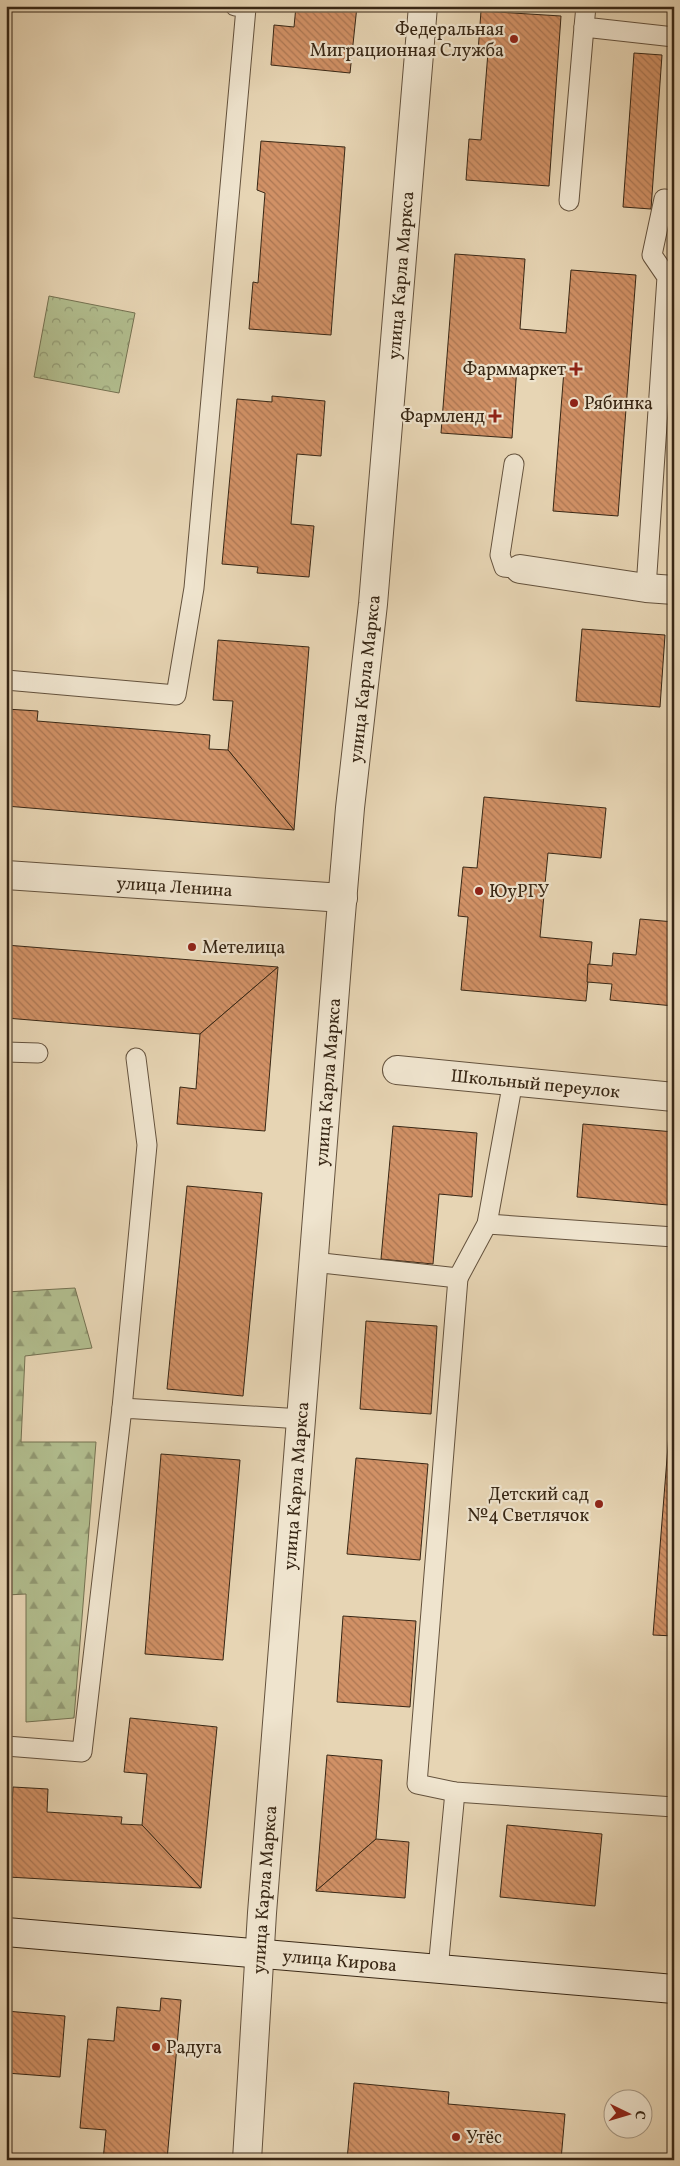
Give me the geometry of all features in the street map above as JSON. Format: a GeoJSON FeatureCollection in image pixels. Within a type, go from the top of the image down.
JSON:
{"type":"FeatureCollection","features":[{"type":"Feature","properties":{"kind":"street","name":"улица Карла Маркса"},"geometry":{"type":"LineString","coordinates":[[247,2160],[260,1954],[350,808],[373,604],[423,6]]}},
{"type":"Feature","properties":{"kind":"street"},"geometry":{"type":"LineString","coordinates":[[505,568],[646,588],[674,590]]}},
{"type":"Feature","properties":{"kind":"street","name":"улица Ленина"},"geometry":{"type":"LineString","coordinates":[[6,875],[343,898]]}},
{"type":"Feature","properties":{"kind":"street","name":"Школьный переулок"},"geometry":{"type":"LineString","coordinates":[[397,1070],[674,1098]]}},
{"type":"Feature","properties":{"kind":"street","name":"улица Кирова"},"geometry":{"type":"LineString","coordinates":[[6,1932],[674,1989]]}},
{"type":"Feature","properties":{"kind":"lane"},"geometry":{"type":"LineString","coordinates":[[6,680],[176,695],[194,588],[246,8],[235,6]]}},
{"type":"Feature","properties":{"kind":"lane"},"geometry":{"type":"LineString","coordinates":[[569,201],[586,6]]}},
{"type":"Feature","properties":{"kind":"lane"},"geometry":{"type":"LineString","coordinates":[[584,27],[674,37]]}},
{"type":"Feature","properties":{"kind":"lane"},"geometry":{"type":"LineString","coordinates":[[646,588],[667,277],[652,255],[664,199],[674,200]]}},
{"type":"Feature","properties":{"kind":"lane"},"geometry":{"type":"LineString","coordinates":[[505,568],[500,555],[514,464]]}},
{"type":"Feature","properties":{"kind":"lane"},"geometry":{"type":"LineString","coordinates":[[6,1052],[38,1053]]}},
{"type":"Feature","properties":{"kind":"lane"},"geometry":{"type":"LineString","coordinates":[[6,1746],[82,1752],[122,1408],[147,1145],[136,1058]]}},
{"type":"Feature","properties":{"kind":"lane"},"geometry":{"type":"LineString","coordinates":[[513,1081],[487,1224],[458,1278],[417,1784],[455,1792],[674,1807]]}},
{"type":"Feature","properties":{"kind":"lane"},"geometry":{"type":"LineString","coordinates":[[487,1224],[674,1237]]}},
{"type":"Feature","properties":{"kind":"lane"},"geometry":{"type":"LineString","coordinates":[[314,1262],[458,1278]]}},
{"type":"Feature","properties":{"kind":"lane"},"geometry":{"type":"LineString","coordinates":[[122,1408],[302,1418]]}},
{"type":"Feature","properties":{"kind":"lane"},"geometry":{"type":"LineString","coordinates":[[438,1969],[455,1792]]}},
{"type":"Feature","properties":{"kind":"green space"},"geometry":{"type":"Polygon","coordinates":[[[49,296],[135,313],[119,393],[34,377],[49,296]]]}},
{"type":"Feature","properties":{"kind":"green space"},"geometry":{"type":"Polygon","coordinates":[[[75,1288],[92,1348],[25,1356],[21,1442],[96,1442],[74,1718],[26,1722],[26,1594],[6,1595],[6,1292],[75,1288]]]}},
{"type":"Feature","properties":{"kind":"building"},"geometry":{"type":"Polygon","coordinates":[[[296,6],[357,6],[350,73],[271,65],[274,25],[294,27],[296,6]]]}},
{"type":"Feature","properties":{"kind":"building"},"geometry":{"type":"Polygon","coordinates":[[[481,11],[561,16],[549,186],[466,180],[469,139],[481,140],[488,52],[478,52],[481,11]]]}},
{"type":"Feature","properties":{"kind":"building"},"geometry":{"type":"Polygon","coordinates":[[[634,53],[662,55],[651,209],[623,207],[634,53]]]}},
{"type":"Feature","properties":{"kind":"building"},"geometry":{"type":"Polygon","coordinates":[[[674,126],[674,173],[671,173],[674,126]]]}},
{"type":"Feature","properties":{"kind":"building"},"geometry":{"type":"Polygon","coordinates":[[[261,141],[345,147],[331,335],[249,329],[253,282],[258,283],[265,193],[257,190],[261,141]]]}},
{"type":"Feature","properties":{"kind":"building"},"geometry":{"type":"Polygon","coordinates":[[[455,254],[525,259],[520,329],[566,333],[571,270],[636,275],[618,516],[553,511],[564,370],[517,366],[512,438],[441,433],[455,254]]]}},
{"type":"Feature","properties":{"kind":"building"},"geometry":{"type":"Polygon","coordinates":[[[272,396],[325,401],[321,456],[297,454],[291,524],[314,526],[309,577],[257,573],[258,567],[222,564],[237,399],[272,402],[272,396]]]}},
{"type":"Feature","properties":{"kind":"building"},"geometry":{"type":"Polygon","coordinates":[[[582,629],[665,635],[660,707],[576,701],[582,629]]]}},
{"type":"Feature","properties":{"kind":"building"},"geometry":{"type":"Polygon","coordinates":[[[218,640],[309,647],[294,830],[228,750],[233,701],[213,700],[218,640]]]}},
{"type":"Feature","properties":{"kind":"building"},"geometry":{"type":"Polygon","coordinates":[[[6,709],[38,711],[37,721],[210,735],[209,749],[228,750],[294,830],[6,806],[6,709]]]}},
{"type":"Feature","properties":{"kind":"building"},"geometry":{"type":"Polygon","coordinates":[[[484,797],[606,808],[601,858],[548,853],[540,937],[592,942],[586,1001],[461,990],[468,917],[458,916],[463,867],[477,868],[484,797]]]}},
{"type":"Feature","properties":{"kind":"building"},"geometry":{"type":"Polygon","coordinates":[[[640,919],[674,922],[674,1006],[610,1000],[612,984],[587,982],[588,964],[612,966],[613,953],[636,955],[640,919]]]}},
{"type":"Feature","properties":{"kind":"building"},"geometry":{"type":"Polygon","coordinates":[[[6,945],[278,967],[200,1034],[6,1018],[6,945]]]}},
{"type":"Feature","properties":{"kind":"building"},"geometry":{"type":"Polygon","coordinates":[[[278,967],[265,1131],[177,1124],[180,1087],[196,1089],[200,1034],[278,967]]]}},
{"type":"Feature","properties":{"kind":"building"},"geometry":{"type":"Polygon","coordinates":[[[583,1124],[674,1132],[668,1205],[577,1197],[583,1124]]]}},
{"type":"Feature","properties":{"kind":"building"},"geometry":{"type":"Polygon","coordinates":[[[393,1126],[477,1133],[472,1197],[439,1194],[433,1264],[381,1259],[393,1126]]]}},
{"type":"Feature","properties":{"kind":"building"},"geometry":{"type":"Polygon","coordinates":[[[187,1186],[262,1193],[243,1396],[167,1389],[187,1186]]]}},
{"type":"Feature","properties":{"kind":"building"},"geometry":{"type":"Polygon","coordinates":[[[366,1321],[437,1326],[431,1414],[360,1409],[366,1321]]]}},
{"type":"Feature","properties":{"kind":"building"},"geometry":{"type":"Polygon","coordinates":[[[671,1408],[674,1408],[674,1636],[653,1635],[671,1408]]]}},
{"type":"Feature","properties":{"kind":"building"},"geometry":{"type":"Polygon","coordinates":[[[161,1454],[240,1460],[223,1660],[145,1654],[161,1454]]]}},
{"type":"Feature","properties":{"kind":"building"},"geometry":{"type":"Polygon","coordinates":[[[356,1458],[428,1464],[420,1560],[347,1554],[356,1458]]]}},
{"type":"Feature","properties":{"kind":"building"},"geometry":{"type":"Polygon","coordinates":[[[343,1616],[416,1621],[410,1707],[337,1702],[343,1616]]]}},
{"type":"Feature","properties":{"kind":"building"},"geometry":{"type":"Polygon","coordinates":[[[130,1718],[217,1727],[201,1888],[142,1825],[147,1774],[124,1772],[130,1718]]]}},
{"type":"Feature","properties":{"kind":"building"},"geometry":{"type":"Polygon","coordinates":[[[327,1755],[382,1760],[376,1839],[316,1891],[327,1755]]]}},
{"type":"Feature","properties":{"kind":"building"},"geometry":{"type":"Polygon","coordinates":[[[13,1787],[48,1789],[47,1812],[122,1817],[121,1824],[142,1825],[201,1888],[8,1877],[13,1787]]]}},
{"type":"Feature","properties":{"kind":"building"},"geometry":{"type":"Polygon","coordinates":[[[507,1825],[602,1834],[595,1906],[500,1897],[507,1825]]]}},
{"type":"Feature","properties":{"kind":"building"},"geometry":{"type":"Polygon","coordinates":[[[376,1839],[409,1842],[405,1898],[316,1891],[376,1839]]]}},
{"type":"Feature","properties":{"kind":"building"},"geometry":{"type":"Polygon","coordinates":[[[161,1998],[181,2000],[167,2160],[103,2160],[106,2130],[80,2128],[88,2039],[114,2041],[117,2007],[160,2011],[161,1998]]]}},
{"type":"Feature","properties":{"kind":"building"},"geometry":{"type":"Polygon","coordinates":[[[6,2011],[65,2016],[60,2077],[6,2073],[6,2011]]]}},
{"type":"Feature","properties":{"kind":"building","name":"Утёс"},"geometry":{"type":"Polygon","coordinates":[[[354,2083],[449,2092],[448,2104],[565,2114],[561,2160],[347,2160],[354,2083]]]}},
{"type":"Feature","properties":{"kind":"place","name":"Федеральная Миграционная Служба"},"geometry":{"type":"Point","coordinates":[514,39]}},
{"type":"Feature","properties":{"kind":"place","name":"Фарммаркет"},"geometry":{"type":"Point","coordinates":[576,369]}},
{"type":"Feature","properties":{"kind":"place","name":"Рябинка"},"geometry":{"type":"Point","coordinates":[574,403]}},
{"type":"Feature","properties":{"kind":"place","name":"Фармленд"},"geometry":{"type":"Point","coordinates":[495,416]}},
{"type":"Feature","properties":{"kind":"place","name":"ЮуРГУ"},"geometry":{"type":"Point","coordinates":[479,891]}},
{"type":"Feature","properties":{"kind":"place","name":"Метелица"},"geometry":{"type":"Point","coordinates":[192,947]}},
{"type":"Feature","properties":{"kind":"place","name":"Детский сад №4 Светлячок"},"geometry":{"type":"Point","coordinates":[599,1504]}},
{"type":"Feature","properties":{"kind":"place","name":"Радуга"},"geometry":{"type":"Point","coordinates":[156,2047]}},
{"type":"Feature","properties":{"kind":"place","name":"Утёс"},"geometry":{"type":"Point","coordinates":[456,2137]}}]}
